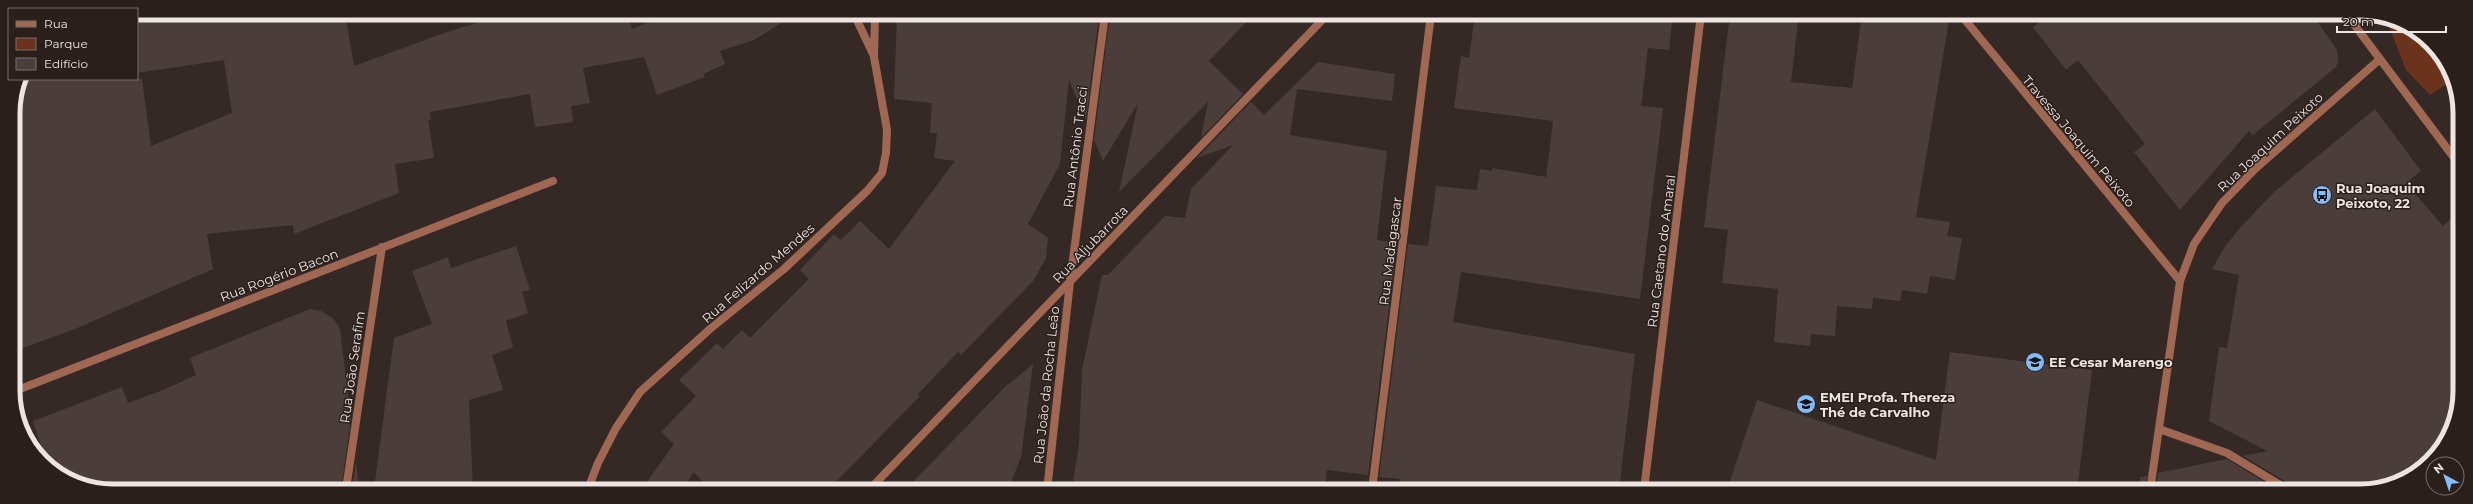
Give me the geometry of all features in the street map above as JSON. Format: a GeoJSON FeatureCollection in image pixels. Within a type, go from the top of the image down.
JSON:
{"type":"FeatureCollection","features":[{"type":"Feature","properties":{"kind":"street","name":"Rua Felizardo Mendes"},"geometry":{"type":"LineString","coordinates":[[857,20],[874,57]]}},
{"type":"Feature","properties":{"kind":"street","name":"Rua Felizardo Mendes"},"geometry":{"type":"LineString","coordinates":[[590,484],[598,464],[616,428],[640,392],[710,329],[784,269],[867,191],[882,173],[886,153],[887,130],[874,57],[875,20]]}},
{"type":"Feature","properties":{"kind":"street","name":"Rua Antônio Tracci"},"geometry":{"type":"LineString","coordinates":[[1070,282],[1103,20]]}},
{"type":"Feature","properties":{"kind":"street","name":"Rua Aljubarrota"},"geometry":{"type":"LineString","coordinates":[[875,484],[1322,20]]}},
{"type":"Feature","properties":{"kind":"street","name":"Rua Madagascar"},"geometry":{"type":"LineString","coordinates":[[1373,484],[1430,20]]}},
{"type":"Feature","properties":{"kind":"street","name":"Rua Caetano do Amaral"},"geometry":{"type":"LineString","coordinates":[[1645,484],[1700,20]]}},
{"type":"Feature","properties":{"kind":"street","name":"Travessa Joaquim Peixoto"},"geometry":{"type":"LineString","coordinates":[[1966,20],[2180,281]]}},
{"type":"Feature","properties":{"kind":"street"},"geometry":{"type":"LineString","coordinates":[[2358,20],[2352,22],[2453,156]]}},
{"type":"Feature","properties":{"kind":"street","name":"Rua Joaquim Peixoto"},"geometry":{"type":"LineString","coordinates":[[2151,484],[2180,281],[2194,244],[2222,203],[2256,169],[2380,59]]}},
{"type":"Feature","properties":{"kind":"street","name":"Rua Rogério Bacon"},"geometry":{"type":"LineString","coordinates":[[20,389],[553,181]]}},
{"type":"Feature","properties":{"kind":"street","name":"Rua João Serafim"},"geometry":{"type":"LineString","coordinates":[[347,484],[382,247]]}},
{"type":"Feature","properties":{"kind":"street","name":"Rua João da Rocha Leão"},"geometry":{"type":"LineString","coordinates":[[1048,484],[1070,282]]}},
{"type":"Feature","properties":{"kind":"street"},"geometry":{"type":"LineString","coordinates":[[2159,429],[2227,453],[2278,484]]}},
{"type":"Feature","properties":{"kind":"green space"},"geometry":{"type":"Polygon","coordinates":[[[2392,26],[2401,30],[2417,39],[2426,47],[2441,66],[2448,83],[2430,95],[2406,70],[2390,29],[2392,26]]]}},
{"type":"Feature","properties":{"kind":"building"},"geometry":{"type":"Polygon","coordinates":[[[138,20],[346,20],[354,66],[447,32],[487,20],[630,20],[632,29],[655,20],[786,20],[754,40],[720,51],[725,64],[703,74],[705,77],[657,95],[644,57],[583,68],[590,103],[571,106],[573,122],[535,127],[530,94],[430,112],[431,120],[428,120],[434,158],[395,164],[399,193],[294,234],[293,225],[207,234],[213,269],[75,329],[20,349],[20,107],[26,80],[142,79],[151,146],[232,113],[224,60],[138,73],[138,20]]]}},
{"type":"Feature","properties":{"kind":"building"},"geometry":{"type":"Polygon","coordinates":[[[897,20],[1098,20],[1086,120],[1069,80],[1060,164],[1028,224],[1048,238],[1046,258],[1033,281],[961,355],[958,352],[918,394],[920,396],[834,484],[705,484],[694,472],[685,484],[645,484],[674,444],[661,432],[696,396],[679,380],[717,343],[723,349],[742,330],[750,338],[809,279],[800,270],[834,234],[841,240],[860,221],[889,249],[955,161],[934,158],[937,133],[930,133],[932,103],[894,99],[897,20]]]}},
{"type":"Feature","properties":{"kind":"building"},"geometry":{"type":"Polygon","coordinates":[[[1109,20],[1248,20],[1209,61],[1243,94],[1201,138],[1208,102],[1119,192],[1138,103],[1103,161],[1094,140],[1109,20]]]}},
{"type":"Feature","properties":{"kind":"building"},"geometry":{"type":"Polygon","coordinates":[[[1474,20],[1672,20],[1669,50],[1648,48],[1641,106],[1663,108],[1640,299],[1461,272],[1453,322],[1635,354],[1620,484],[1410,484],[1399,483],[1400,479],[1379,477],[1408,244],[1428,246],[1436,186],[1477,190],[1480,169],[1492,171],[1492,168],[1546,177],[1553,121],[1454,108],[1461,56],[1469,58],[1474,20]]]}},
{"type":"Feature","properties":{"kind":"building"},"geometry":{"type":"Polygon","coordinates":[[[1729,20],[1798,20],[1791,82],[1852,88],[1861,20],[1949,20],[1916,217],[1950,222],[1947,236],[1962,238],[1955,280],[1930,276],[1927,294],[1902,290],[1900,301],[1873,298],[1872,309],[1837,306],[1835,336],[1811,334],[1810,346],[1774,342],[1778,289],[1722,283],[1728,230],[1704,227],[1729,20]]]}},
{"type":"Feature","properties":{"kind":"building"},"geometry":{"type":"Polygon","coordinates":[[[2043,20],[2316,20],[2337,50],[2338,61],[2336,67],[2253,135],[2249,131],[2180,210],[2134,152],[2145,144],[2078,60],[2066,70],[2033,27],[2043,20]]]}},
{"type":"Feature","properties":{"kind":"building"},"geometry":{"type":"Polygon","coordinates":[[[1318,62],[1395,74],[1392,101],[1297,89],[1290,135],[1387,151],[1377,240],[1397,243],[1368,475],[1327,470],[1326,484],[1073,484],[1079,443],[1082,370],[1102,275],[1108,275],[1165,216],[1185,218],[1191,189],[1233,145],[1197,158],[1251,102],[1264,115],[1318,62]]]}},
{"type":"Feature","properties":{"kind":"building"},"geometry":{"type":"Polygon","coordinates":[[[2375,109],[2421,171],[2406,183],[2443,226],[2453,217],[2453,397],[2446,427],[2437,443],[2417,465],[2396,477],[2372,483],[2290,484],[2243,456],[2267,451],[2209,421],[2219,347],[2227,348],[2239,275],[2212,269],[2224,248],[2239,229],[2274,192],[2375,109]]]}},
{"type":"Feature","properties":{"kind":"building"},"geometry":{"type":"Polygon","coordinates":[[[516,246],[530,290],[522,292],[528,313],[506,321],[513,347],[492,355],[503,390],[469,400],[473,484],[375,484],[394,338],[432,324],[412,271],[448,257],[451,268],[516,246]]]}},
{"type":"Feature","properties":{"kind":"building"},"geometry":{"type":"Polygon","coordinates":[[[310,309],[321,311],[334,319],[340,329],[351,419],[342,484],[101,483],[83,479],[72,474],[61,468],[43,452],[33,421],[122,387],[128,403],[163,390],[196,375],[190,358],[310,309]]]}},
{"type":"Feature","properties":{"kind":"building"},"geometry":{"type":"Polygon","coordinates":[[[1950,352],[2092,370],[2078,484],[1729,484],[1757,400],[1936,460],[1950,352]]]}},
{"type":"Feature","properties":{"kind":"building"},"geometry":{"type":"Polygon","coordinates":[[[1033,364],[1021,457],[1010,484],[911,484],[1005,387],[1033,364]]]}},
{"type":"Feature","properties":{"kind":"building"},"geometry":{"type":"Polygon","coordinates":[[[2227,459],[2268,484],[2157,484],[2158,473],[2227,459]]]}},
{"type":"Feature","properties":{"kind":"building"},"geometry":{"type":"Polygon","coordinates":[[[356,461],[358,484],[353,484],[356,461]]]}},
{"type":"Feature","properties":{"kind":"building"},"geometry":{"type":"Polygon","coordinates":[[[2147,476],[2146,484],[2140,484],[2140,477],[2147,476]]]}},
{"type":"Feature","properties":{"kind":"place","name":"Rua Joaquim Peixoto, 22"},"geometry":{"type":"Point","coordinates":[2322,195]}},
{"type":"Feature","properties":{"kind":"place","name":"EE Cesar Marengo"},"geometry":{"type":"Point","coordinates":[2035,362]}},
{"type":"Feature","properties":{"kind":"place","name":"EMEI Profa. Thereza Thé de Carvalho"},"geometry":{"type":"Point","coordinates":[1806,404]}}]}
